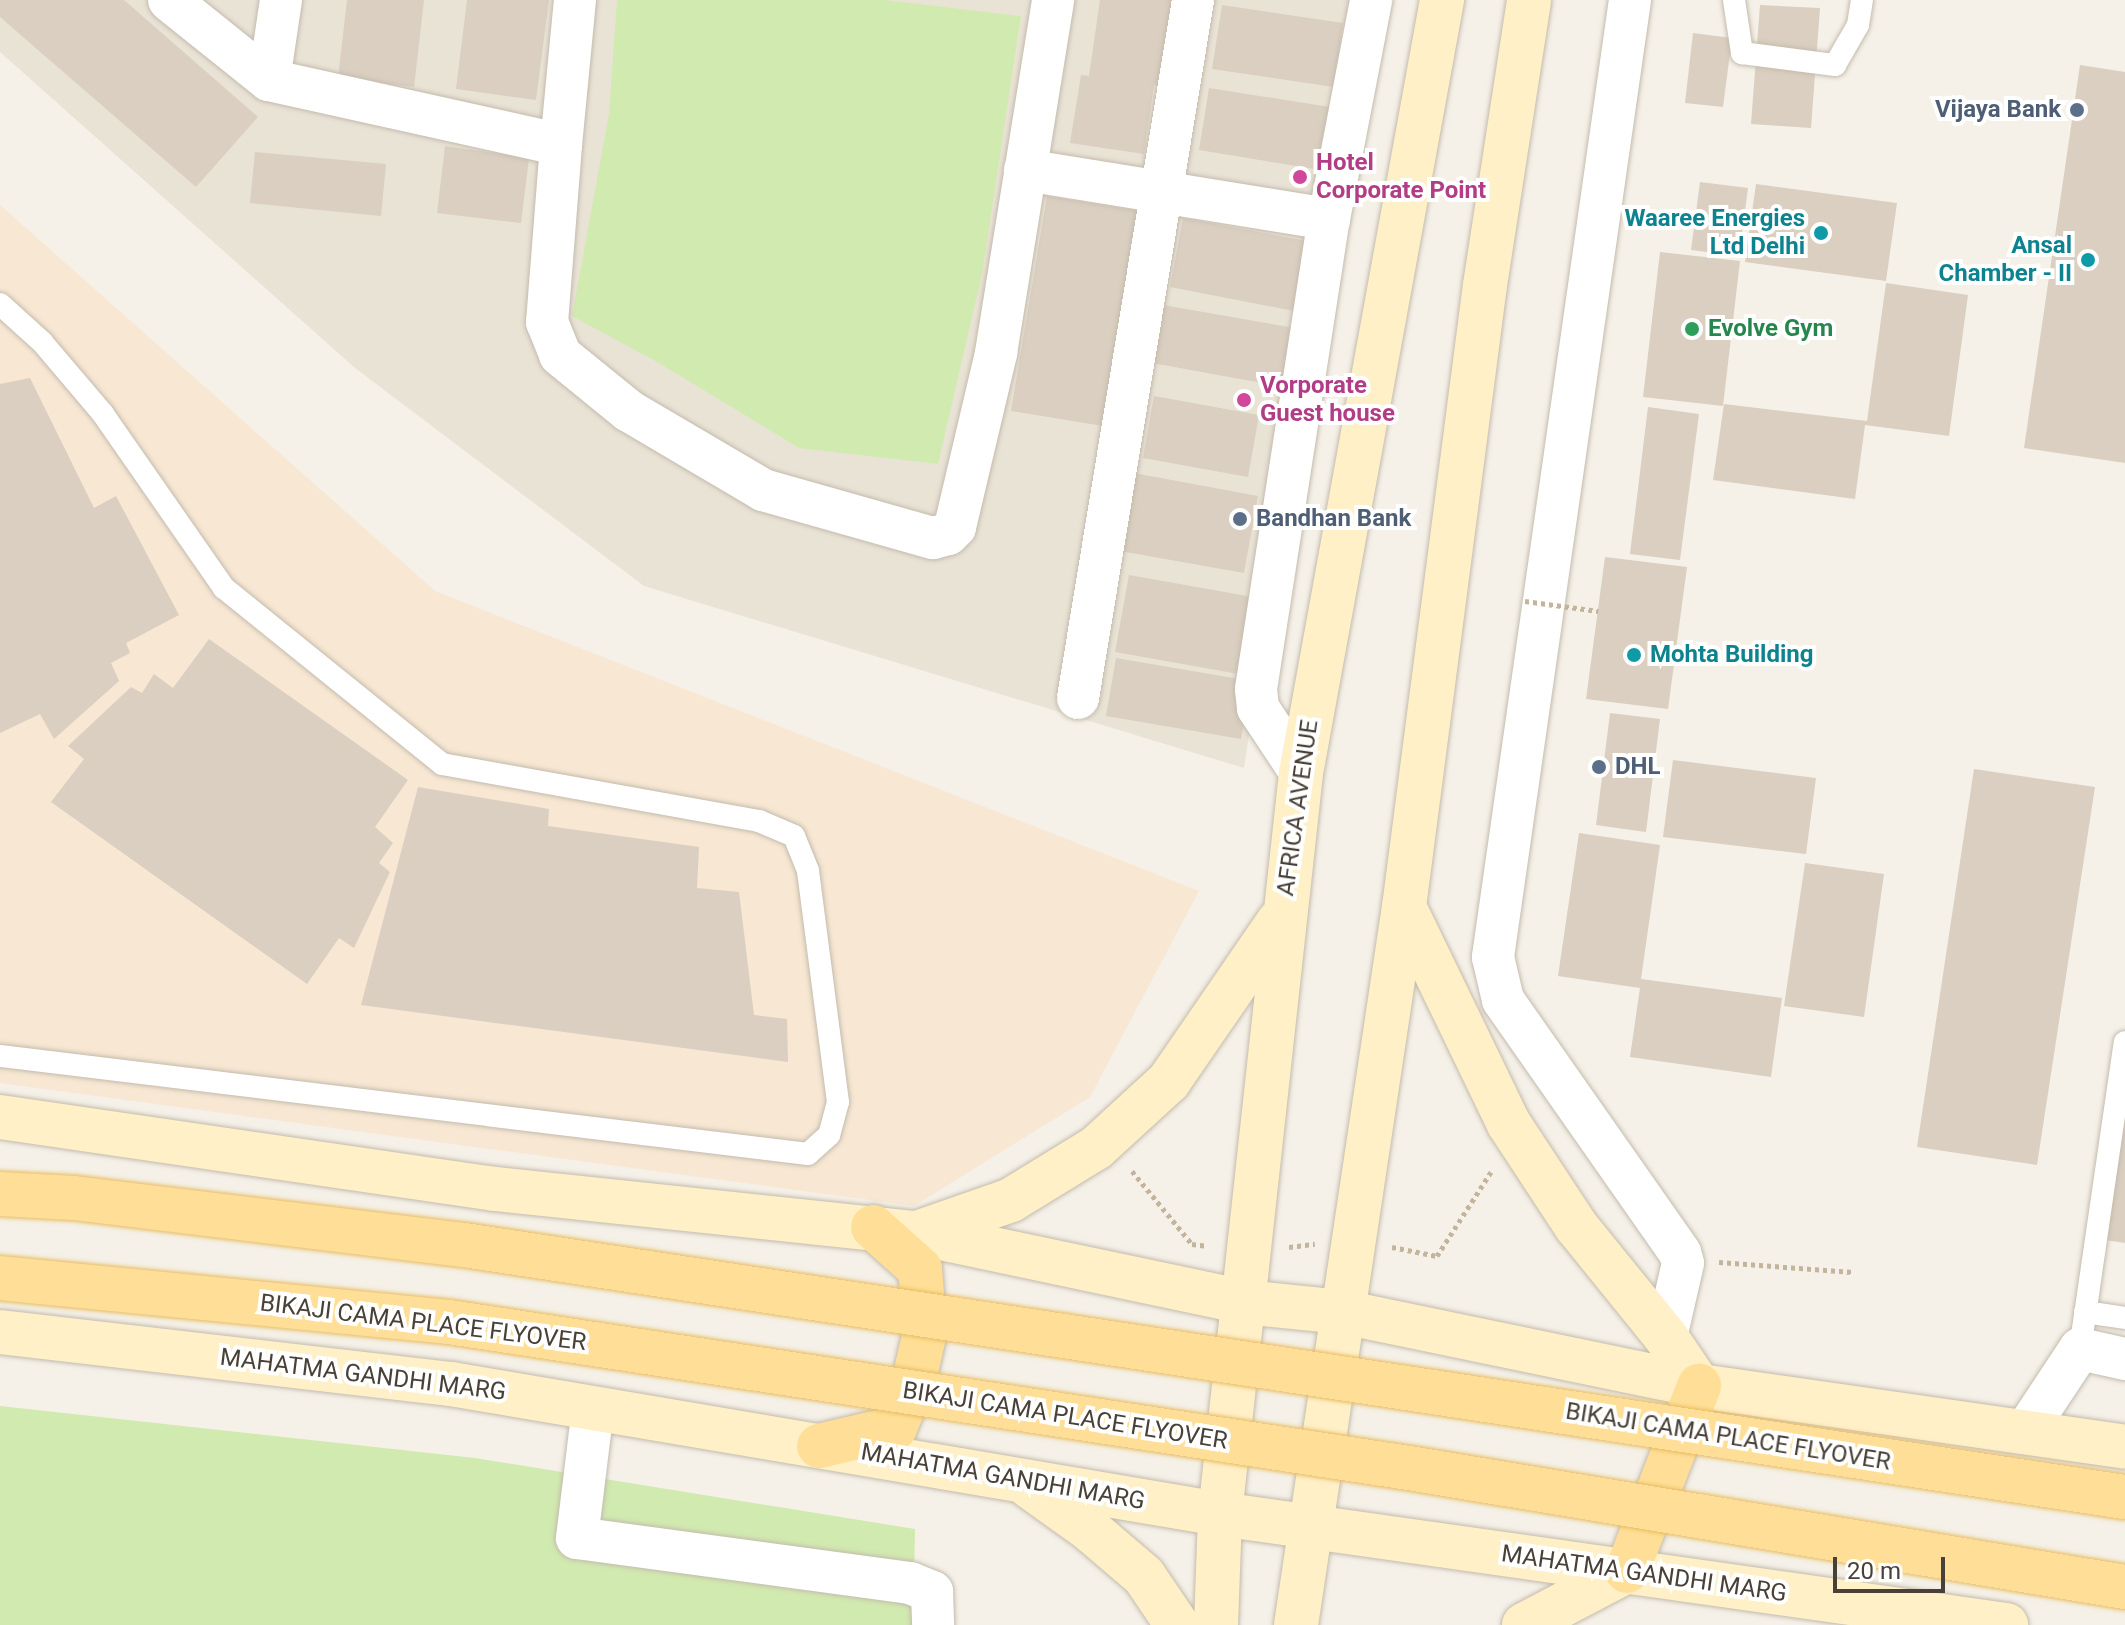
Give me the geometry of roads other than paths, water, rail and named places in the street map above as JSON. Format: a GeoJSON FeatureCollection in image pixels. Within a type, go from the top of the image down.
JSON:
{"type":"FeatureCollection","features":[{"type":"Feature","properties":{"kind":"main road","name":"AFRICA AVENUE"},"geometry":{"type":"LineString","coordinates":[[1216,1625],[1220,1514],[1283,914],[1301,773],[1442,0]]}},
{"type":"Feature","properties":{"kind":"main road"},"geometry":{"type":"LineString","coordinates":[[1296,1625],[1404,907],[1485,285],[1529,0]]}},
{"type":"Feature","properties":{"kind":"main road"},"geometry":{"type":"LineString","coordinates":[[1404,907],[1509,1124],[1576,1226],[1666,1337],[1699,1386]]}},
{"type":"Feature","properties":{"kind":"main road"},"geometry":{"type":"LineString","coordinates":[[917,1233],[1011,1200],[1106,1139],[1169,1081],[1228,1000],[1283,914]]}},
{"type":"Feature","properties":{"kind":"main road"},"geometry":{"type":"LineString","coordinates":[[0,1117],[495,1189],[917,1233],[1244,1302],[1343,1312],[1699,1386],[2125,1447]]}},
{"type":"Feature","properties":{"kind":"main road","name":"BIKAJI CAMA PLACE FLYOVER"},"geometry":{"type":"LineString","coordinates":[[0,1194],[74,1198],[464,1245],[2125,1497]]}},
{"type":"Feature","properties":{"kind":"main road"},"geometry":{"type":"LineString","coordinates":[[819,1446],[895,1428],[914,1380],[925,1332],[920,1269],[873,1227]]}},
{"type":"Feature","properties":{"kind":"main road","name":"BIKAJI CAMA PLACE FLYOVER"},"geometry":{"type":"LineString","coordinates":[[0,1278],[449,1322],[1409,1468],[2125,1587]]}},
{"type":"Feature","properties":{"kind":"main road","name":"MAHATMA GANDHI MARG"},"geometry":{"type":"LineString","coordinates":[[0,1332],[451,1384],[1220,1514],[2006,1625]]}},
{"type":"Feature","properties":{"kind":"main road"},"geometry":{"type":"LineString","coordinates":[[1524,1625],[1627,1571],[1699,1386]]}},
{"type":"Feature","properties":{"kind":"main road"},"geometry":{"type":"LineString","coordinates":[[1022,1481],[1089,1529],[1144,1576],[1177,1625]]}},
{"type":"Feature","properties":{"kind":"street"},"geometry":{"type":"LineString","coordinates":[[169,0],[269,80],[561,145]]}},
{"type":"Feature","properties":{"kind":"street"},"geometry":{"type":"LineString","coordinates":[[269,80],[281,0]]}},
{"type":"Feature","properties":{"kind":"street"},"geometry":{"type":"LineString","coordinates":[[575,0],[547,322],[560,355],[629,411],[763,490],[933,538],[948,534],[955,527],[996,353],[1053,0]]}},
{"type":"Feature","properties":{"kind":"street"},"geometry":{"type":"LineString","coordinates":[[1078,698],[1193,0]]}},
{"type":"Feature","properties":{"kind":"street"},"geometry":{"type":"LineString","coordinates":[[1301,773],[1258,708],[1256,689],[1329,219],[1371,0]]}},
{"type":"Feature","properties":{"kind":"street"},"geometry":{"type":"LineString","coordinates":[[1630,0],[1493,957],[1503,1000],[1680,1253],[1683,1263],[1666,1337]]}},
{"type":"Feature","properties":{"kind":"street"},"geometry":{"type":"LineString","coordinates":[[1025,170],[1329,219]]}},
{"type":"Feature","properties":{"kind":"street"},"geometry":{"type":"LineString","coordinates":[[2025,1432],[2082,1330],[2125,1359]]}},
{"type":"Feature","properties":{"kind":"street"},"geometry":{"type":"LineString","coordinates":[[593,1408],[577,1538],[910,1583],[932,1592],[933,1625]]}},
{"type":"Feature","properties":{"kind":"lane"},"geometry":{"type":"LineString","coordinates":[[1734,0],[1742,53],[1835,65],[1858,25],[1862,0]]}},
{"type":"Feature","properties":{"kind":"lane"},"geometry":{"type":"LineString","coordinates":[[0,304],[42,342],[103,414],[224,588],[442,764],[759,821],[794,836],[808,871],[838,1102],[829,1135],[808,1154],[0,1056]]}},
{"type":"Feature","properties":{"kind":"lane"},"geometry":{"type":"LineString","coordinates":[[2125,1042],[2082,1330],[2125,1318]]}},
{"type":"Feature","properties":{"kind":"place","name":"Vijaya Bank"},"geometry":{"type":"Point","coordinates":[2077,110]}},
{"type":"Feature","properties":{"kind":"place","name":"Hotel Corporate Point"},"geometry":{"type":"Point","coordinates":[1300,177]}},
{"type":"Feature","properties":{"kind":"place","name":"Waaree Energies Ltd Delhi"},"geometry":{"type":"Point","coordinates":[1821,233]}},
{"type":"Feature","properties":{"kind":"place","name":"Ansal Chamber - II"},"geometry":{"type":"Point","coordinates":[2088,260]}},
{"type":"Feature","properties":{"kind":"place","name":"Evolve Gym"},"geometry":{"type":"Point","coordinates":[1692,329]}},
{"type":"Feature","properties":{"kind":"place","name":"Vorporate Guest house"},"geometry":{"type":"Point","coordinates":[1244,400]}},
{"type":"Feature","properties":{"kind":"place","name":"Bandhan Bank"},"geometry":{"type":"Point","coordinates":[1240,519]}},
{"type":"Feature","properties":{"kind":"place","name":"Mohta Building"},"geometry":{"type":"Point","coordinates":[1634,655]}},
{"type":"Feature","properties":{"kind":"place","name":"DHL"},"geometry":{"type":"Point","coordinates":[1599,767]}}]}
